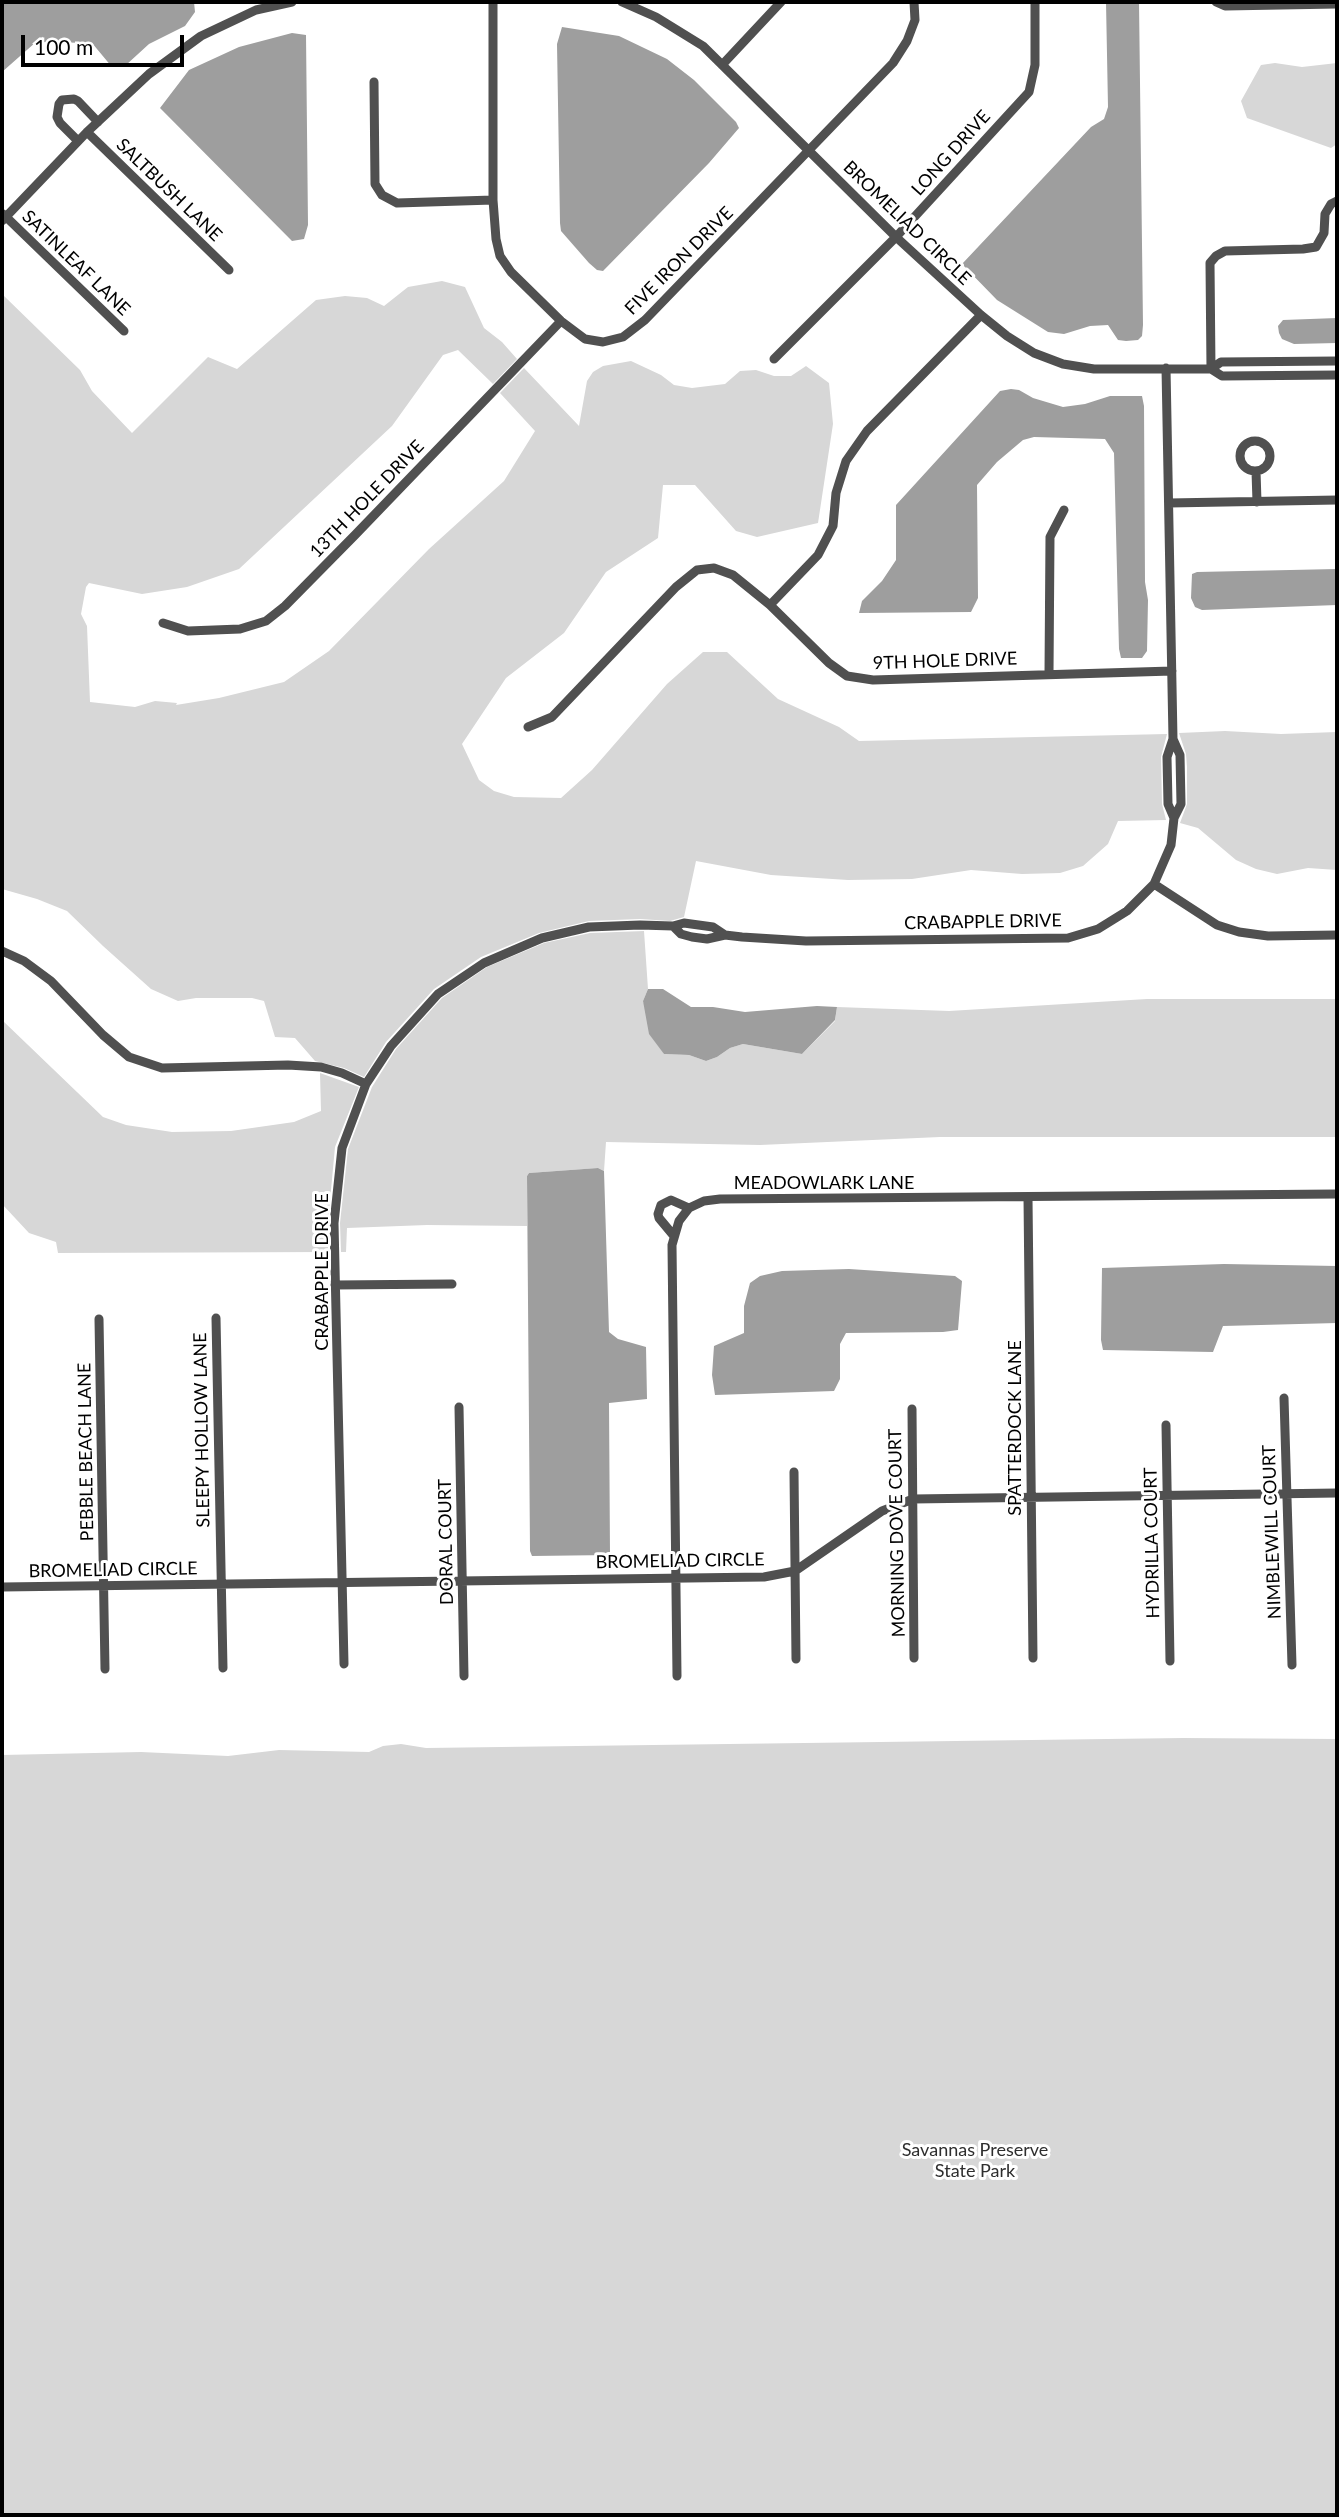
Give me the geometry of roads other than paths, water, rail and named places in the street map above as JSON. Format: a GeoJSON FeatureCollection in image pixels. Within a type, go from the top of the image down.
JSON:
{"type":"FeatureCollection","features":[{"type":"Feature","properties":{"kind":"street"},"geometry":{"type":"LineString","coordinates":[[3,217],[149,74],[201,36],[256,6],[292,2]]}},
{"type":"Feature","properties":{"kind":"street","name":"FIVE IRON DRIVE"},"geometry":{"type":"LineString","coordinates":[[493,2],[494,200],[496,239],[500,256],[512,272],[561,321],[585,340],[603,342],[623,337],[645,320],[893,63],[907,41],[915,19],[914,2]]}},
{"type":"Feature","properties":{"kind":"street","name":"BROMELIAD CIRCLE"},"geometry":{"type":"LineString","coordinates":[[622,2],[656,17],[703,46],[896,237],[981,315],[1022,347],[1063,364],[1094,369],[1211,369],[1222,376],[1337,375]]}},
{"type":"Feature","properties":{"kind":"street"},"geometry":{"type":"LineString","coordinates":[[722,65],[781,2]]}},
{"type":"Feature","properties":{"kind":"street","name":"LONG DRIVE"},"geometry":{"type":"LineString","coordinates":[[774,359],[896,237],[1028,92],[1035,65],[1035,2]]}},
{"type":"Feature","properties":{"kind":"street"},"geometry":{"type":"LineString","coordinates":[[1216,2],[1225,6],[1337,4]]}},
{"type":"Feature","properties":{"kind":"street"},"geometry":{"type":"LineString","coordinates":[[374,82],[375,184],[382,195],[397,203],[494,200]]}},
{"type":"Feature","properties":{"kind":"street"},"geometry":{"type":"LineString","coordinates":[[78,141],[57,117],[62,100],[78,101],[97,122]]}},
{"type":"Feature","properties":{"kind":"street","name":"SALTBUSH LANE"},"geometry":{"type":"LineString","coordinates":[[87,132],[229,270]]}},
{"type":"Feature","properties":{"kind":"street"},"geometry":{"type":"LineString","coordinates":[[1211,369],[1210,263],[1225,251],[1316,247],[1324,233],[1325,214],[1331,204],[1337,201]]}},
{"type":"Feature","properties":{"kind":"street","name":"SATINLEAF LANE"},"geometry":{"type":"LineString","coordinates":[[3,217],[124,331]]}},
{"type":"Feature","properties":{"kind":"street"},"geometry":{"type":"LineString","coordinates":[[770,606],[818,555],[833,526],[836,493],[846,461],[867,431],[981,315]]}},
{"type":"Feature","properties":{"kind":"street","name":"13TH HOLE DRIVE"},"geometry":{"type":"LineString","coordinates":[[163,623],[188,631],[240,629],[266,621],[355,535],[561,321]]}},
{"type":"Feature","properties":{"kind":"street","name":"BROMELIAD CIRCLE"},"geometry":{"type":"LineString","coordinates":[[1211,369],[1221,362],[1337,361]]}},
{"type":"Feature","properties":{"kind":"street","name":"CRABAPPLE DRIVE"},"geometry":{"type":"LineString","coordinates":[[344,1664],[334,1223],[341,1148],[366,1084],[391,1046],[438,994],[484,962],[542,938],[589,927],[673,926],[684,923],[713,927],[725,934],[806,941],[1068,937],[1098,929],[1127,911],[1154,884],[1171,845],[1174,818],[1168,804],[1167,757],[1173,739],[1166,368]]}},
{"type":"Feature","properties":{"kind":"street"},"geometry":{"type":"LineString","coordinates":[[1256,471],[1257,502]]}},
{"type":"Feature","properties":{"kind":"street"},"geometry":{"type":"LineString","coordinates":[[1169,503],[1337,500]]}},
{"type":"Feature","properties":{"kind":"street"},"geometry":{"type":"LineString","coordinates":[[1049,673],[1050,537],[1064,510]]}},
{"type":"Feature","properties":{"kind":"street","name":"9TH HOLE DRIVE"},"geometry":{"type":"LineString","coordinates":[[528,727],[552,716],[676,587],[697,570],[714,568],[733,575],[770,606],[829,663],[847,676],[873,680],[1172,671]]}},
{"type":"Feature","properties":{"kind":"street"},"geometry":{"type":"LineString","coordinates":[[1154,884],[1217,925],[1239,932],[1268,936],[1337,935]]}},
{"type":"Feature","properties":{"kind":"street"},"geometry":{"type":"LineString","coordinates":[[2,951],[24,961],[51,981],[103,1035],[129,1057],[162,1068],[288,1065],[320,1067],[366,1084]]}},
{"type":"Feature","properties":{"kind":"street","name":"MEADOWLARK LANE"},"geometry":{"type":"LineString","coordinates":[[674,1236],[658,1214],[661,1205],[671,1200],[689,1208],[704,1201],[720,1199],[1337,1194]]}},
{"type":"Feature","properties":{"kind":"street","name":"SPATTERDOCK LANE"},"geometry":{"type":"LineString","coordinates":[[1028,1198],[1033,1658]]}},
{"type":"Feature","properties":{"kind":"street"},"geometry":{"type":"LineString","coordinates":[[677,1676],[674,1236],[679,1221],[689,1208]]}},
{"type":"Feature","properties":{"kind":"street"},"geometry":{"type":"LineString","coordinates":[[335,1285],[452,1284]]}},
{"type":"Feature","properties":{"kind":"street","name":"SLEEPY HOLLOW LANE"},"geometry":{"type":"LineString","coordinates":[[216,1318],[223,1668]]}},
{"type":"Feature","properties":{"kind":"street","name":"PEBBLE BEACH LANE"},"geometry":{"type":"LineString","coordinates":[[99,1319],[106,1669]]}},
{"type":"Feature","properties":{"kind":"street","name":"NIMBLEWILL COURT"},"geometry":{"type":"LineString","coordinates":[[1283,1398],[1292,1664]]}},
{"type":"Feature","properties":{"kind":"street","name":"DORAL COURT"},"geometry":{"type":"LineString","coordinates":[[459,1407],[464,1676]]}},
{"type":"Feature","properties":{"kind":"street","name":"MORNING DOVE COURT"},"geometry":{"type":"LineString","coordinates":[[912,1409],[914,1658]]}},
{"type":"Feature","properties":{"kind":"street","name":"HYDRILLA COURT"},"geometry":{"type":"LineString","coordinates":[[1166,1425],[1170,1661]]}},
{"type":"Feature","properties":{"kind":"street"},"geometry":{"type":"LineString","coordinates":[[794,1472],[796,1659]]}},
{"type":"Feature","properties":{"kind":"street","name":"BROMELIAD CIRCLE"},"geometry":{"type":"LineString","coordinates":[[2,1587],[764,1577],[794,1571],[882,1511],[912,1499],[1337,1493]]}},
{"type":"Feature","properties":{"kind":"park label","name":"Savannas Preserve State Park"},"geometry":{"type":"Point","coordinates":[975,2160]}}]}
